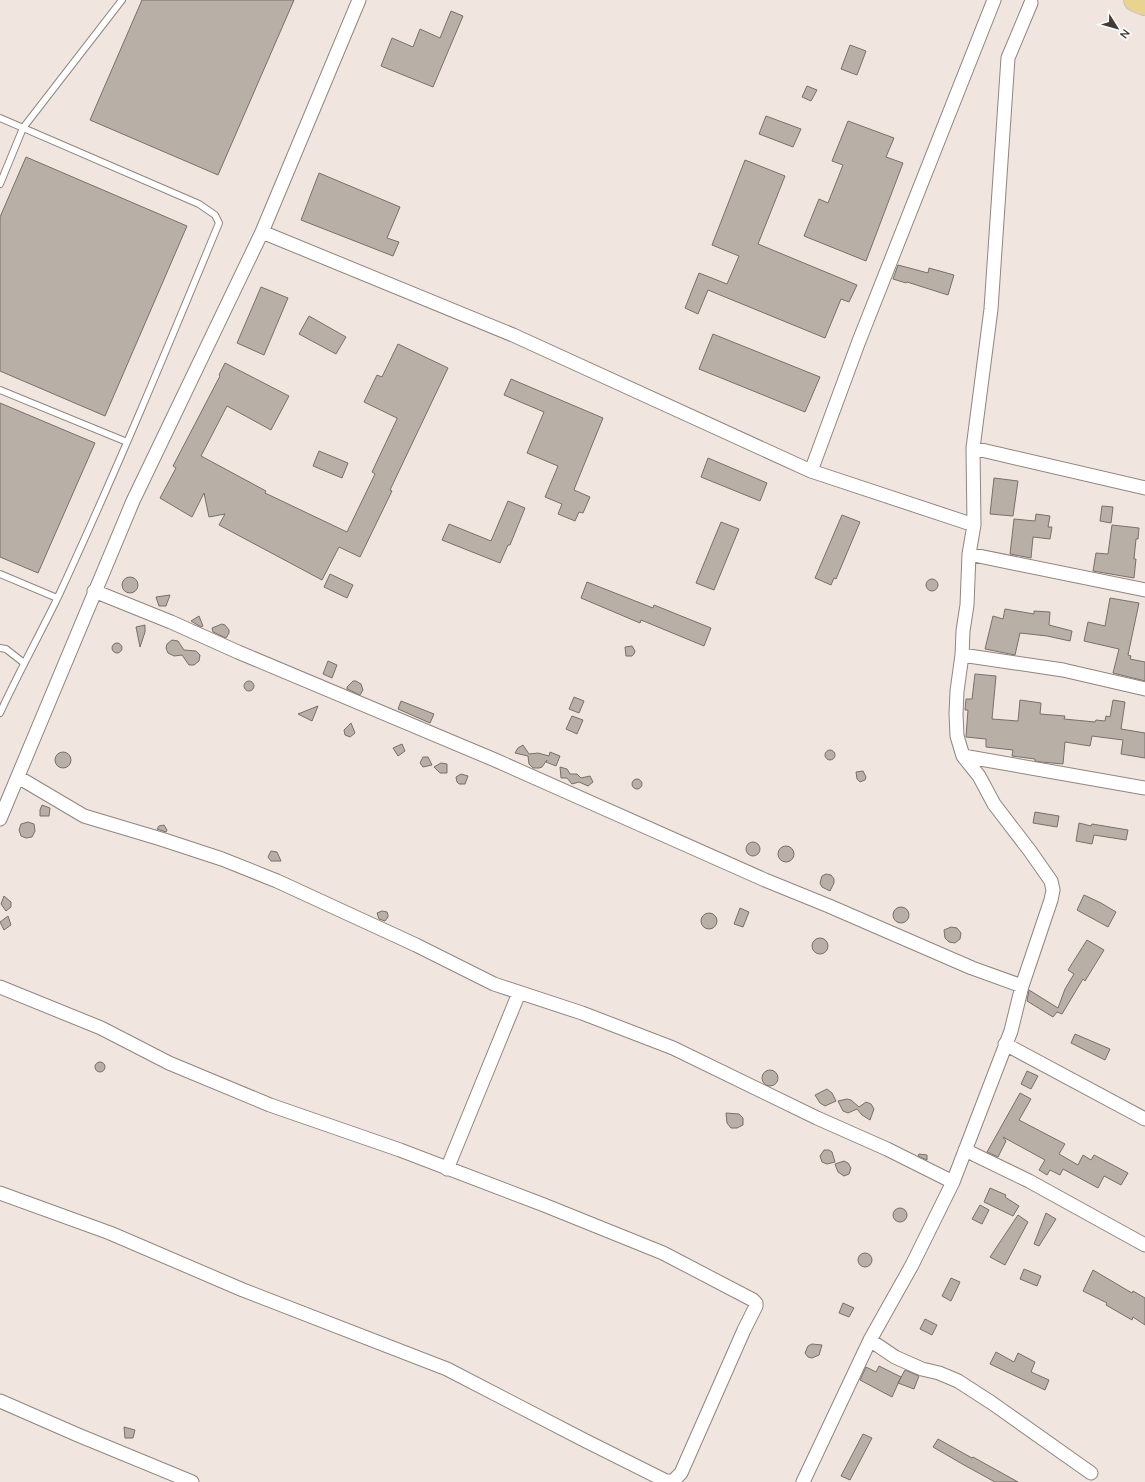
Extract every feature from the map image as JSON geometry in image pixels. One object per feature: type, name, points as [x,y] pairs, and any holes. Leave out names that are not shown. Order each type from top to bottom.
[{"type":"highway","points":[[1135,0],[1145,4]]},
{"type":"street","points":[[0,819],[94,591],[133,501],[262,232],[359,0]]},
{"type":"street","points":[[812,471],[859,341],[994,0]]},
{"type":"street","points":[[807,1480],[870,1340],[912,1265],[953,1182],[1005,1044],[1011,1032],[1022,986],[1053,890],[1051,881],[1030,850],[994,804],[979,776],[963,756],[957,736],[956,714],[957,691],[962,655],[969,554],[974,525],[973,448],[991,309],[1008,58],[1031,3]]},
{"type":"street","points":[[262,232],[513,335],[812,471],[974,525]]},
{"type":"street","points":[[973,448],[1145,488]]},
{"type":"street","points":[[969,554],[1145,590]]},
{"type":"street","points":[[94,591],[171,622],[260,662],[495,760],[765,880],[972,968],[1022,986]]},
{"type":"street","points":[[962,655],[1063,670],[1145,689]]},
{"type":"street","points":[[963,756],[1145,788]]},
{"type":"street","points":[[18,777],[84,816],[222,859],[416,945],[494,984],[582,1013],[673,1048],[817,1118],[887,1149],[953,1182]]},
{"type":"street","points":[[0,987],[102,1028],[169,1063],[270,1105],[400,1150],[663,1252],[756,1303],[755,1312],[744,1330],[681,1473],[673,1481],[666,1481],[447,1369],[243,1290],[110,1233],[0,1193]]},
{"type":"street","points":[[447,1169],[519,992]]},
{"type":"street","points":[[1005,1044],[1145,1119]]},
{"type":"street","points":[[965,1150],[1029,1181],[1145,1245]]},
{"type":"street","points":[[870,1340],[895,1357],[922,1369],[940,1373],[958,1381],[992,1402],[1091,1473]]},
{"type":"street","points":[[0,1401],[192,1482]]},
{"type":"lane","points":[[0,184],[23,128],[122,0]]},
{"type":"lane","points":[[0,118],[199,204],[215,215],[219,223],[127,442],[57,598],[0,714]]},
{"type":"lane","points":[[0,390],[127,442]]},
{"type":"lane","points":[[0,574],[57,598]]},
{"type":"lane","points":[[0,648],[6,648],[24,663]]},
{"type":"building","points":[[142,0],[294,0],[218,175],[90,120]]},
{"type":"building","points":[[451,11],[463,16],[433,87],[381,66],[392,38],[413,47],[420,29],[440,38]]},
{"type":"building","points":[[850,45],[866,51],[857,75],[841,69]]},
{"type":"building","points":[[807,86],[817,90],[811,101],[802,97]]},
{"type":"building","points":[[766,116],[801,129],[793,147],[759,134]]},
{"type":"building","points":[[848,121],[894,138],[886,157],[903,163],[866,261],[804,236],[819,199],[828,203],[843,165],[832,161]]},
{"type":"building","points":[[26,157],[187,226],[105,416],[0,371],[0,217]]},
{"type":"building","points":[[745,160],[785,176],[758,244],[857,285],[849,302],[841,299],[825,338],[708,290],[698,314],[685,308],[699,273],[727,284],[739,256],[712,245]]},
{"type":"building","points":[[319,173],[400,207],[387,238],[399,242],[393,256],[301,220]]},
{"type":"building","points":[[898,265],[928,273],[929,268],[954,275],[948,295],[893,279]]},
{"type":"building","points":[[261,287],[288,298],[264,355],[237,343]]},
{"type":"building","points":[[309,316],[346,337],[336,354],[299,334]]},
{"type":"building","points":[[713,334],[820,377],[805,412],[699,369]]},
{"type":"building","points":[[398,344],[448,368],[360,557],[339,547],[322,580],[219,525],[225,514],[209,517],[204,493],[192,517],[160,498],[176,468],[173,466],[220,376],[219,375],[225,363],[289,396],[271,430],[227,406],[201,456],[266,491],[265,493],[347,532],[375,474],[372,472],[397,419],[364,402],[377,375],[382,377]]},
{"type":"building","points":[[511,379],[603,418],[574,490],[590,497],[583,513],[579,512],[575,521],[558,514],[562,504],[545,497],[558,466],[527,453],[544,412],[504,395]]},
{"type":"building","points":[[0,403],[95,443],[38,573],[0,557]]},
{"type":"building","points":[[319,451],[348,463],[342,478],[313,466]]},
{"type":"building","points":[[708,458],[767,483],[760,501],[701,477]]},
{"type":"building","points":[[994,478],[1018,481],[1013,516],[990,514]]},
{"type":"building","points":[[508,501],[525,508],[510,545],[508,545],[500,563],[442,540],[449,524],[491,541]]},
{"type":"building","points":[[1102,506],[1113,507],[1111,523],[1100,521]]},
{"type":"building","points":[[1036,514],[1050,516],[1048,527],[1052,527],[1050,539],[1033,537],[1031,558],[1010,554],[1014,519],[1035,521]]},
{"type":"building","points":[[842,515],[860,522],[836,579],[834,578],[831,585],[815,578]]},
{"type":"building","points":[[721,522],[739,529],[714,590],[696,583]]},
{"type":"building","points":[[1112,525],[1139,528],[1138,539],[1136,539],[1134,559],[1136,559],[1134,578],[1093,571],[1096,553],[1108,554]]},
{"type":"building","points":[[330,574],[353,585],[347,598],[324,587]]},
{"type":"building","points":[[130,577],[136,579],[138,585],[136,591],[130,593],[124,591],[122,585],[124,579]]},
{"type":"building","points":[[932,579],[936,581],[938,585],[936,589],[932,591],[928,589],[926,585],[928,581]]},
{"type":"building","points":[[587,582],[653,608],[654,605],[711,628],[704,646],[641,620],[640,623],[581,598]]},
{"type":"building","points":[[170,595],[166,606],[159,606],[156,597]]},
{"type":"building","points":[[1110,598],[1139,603],[1128,655],[1131,656],[1130,659],[1145,662],[1145,681],[1113,673],[1119,649],[1084,641],[1088,622],[1105,626]]},
{"type":"building","points":[[1005,609],[1034,614],[1034,611],[1050,612],[1049,625],[1072,631],[1070,641],[1047,636],[1020,633],[1015,655],[985,649],[993,616],[1003,619]]},
{"type":"building","points":[[199,616],[203,626],[201,627],[191,621]]},
{"type":"building","points":[[222,624],[229,630],[226,638],[213,632],[212,628]]},
{"type":"building","points":[[145,625],[145,632],[140,647],[136,627]]},
{"type":"building","points":[[172,640],[178,641],[184,650],[196,651],[200,655],[199,661],[194,665],[189,665],[182,655],[174,656],[168,653],[166,648],[167,644]]},
{"type":"building","points":[[115,643],[119,643],[121,644],[121,652],[115,653],[112,650],[112,646]]},
{"type":"building","points":[[632,646],[635,651],[634,654],[632,656],[626,656],[625,647]]},
{"type":"building","points":[[328,661],[337,665],[332,678],[323,674]]},
{"type":"building","points":[[975,674],[996,676],[992,719],[1018,721],[1020,700],[1041,703],[1040,714],[1065,716],[1064,719],[1095,722],[1096,720],[1105,721],[1106,716],[1110,717],[1113,700],[1125,702],[1121,729],[1145,733],[1145,758],[1121,754],[1123,740],[1092,736],[1090,746],[1065,742],[1063,764],[1041,762],[1035,761],[1035,759],[1012,756],[1013,750],[986,747],[986,739],[966,737],[968,710],[965,710],[966,699],[972,699]]},
{"type":"building","points":[[247,681],[251,681],[253,682],[253,690],[247,691],[244,688],[244,684]]},
{"type":"building","points":[[353,681],[361,684],[363,690],[360,695],[347,689]]},
{"type":"building","points":[[574,697],[584,701],[579,713],[569,709]]},
{"type":"building","points":[[401,701],[434,714],[430,723],[398,709]]},
{"type":"building","points":[[318,706],[312,721],[298,714]]},
{"type":"building","points":[[572,716],[583,720],[577,734],[566,729]]},
{"type":"building","points":[[351,723],[355,733],[350,737],[345,735],[344,730]]},
{"type":"building","points":[[402,744],[405,751],[398,756],[393,748]]},
{"type":"building","points":[[523,745],[529,754],[538,753],[549,756],[550,752],[560,756],[556,766],[546,762],[547,760],[542,767],[533,768],[529,764],[528,756],[515,753],[518,748]]},
{"type":"building","points":[[828,750],[832,750],[834,751],[834,759],[828,760],[825,757],[825,753]]},
{"type":"building","points":[[63,752],[69,754],[71,760],[69,766],[63,768],[57,766],[55,760],[57,754]]},
{"type":"building","points":[[423,757],[428,757],[432,765],[423,767],[420,763]]},
{"type":"building","points":[[441,763],[447,764],[447,773],[440,773],[434,767]]},
{"type":"building","points":[[560,767],[567,769],[570,774],[577,774],[581,778],[590,776],[593,782],[588,786],[579,782],[572,784],[567,778],[561,778]]},
{"type":"building","points":[[863,771],[866,777],[865,780],[860,782],[857,779],[856,772]]},
{"type":"building","points":[[461,774],[468,776],[465,784],[459,784],[457,782],[456,777]]},
{"type":"building","points":[[635,779],[639,779],[641,780],[641,788],[635,789],[632,786],[632,782]]},
{"type":"building","points":[[42,805],[50,808],[49,816],[40,816]]},
{"type":"building","points":[[1035,812],[1059,816],[1057,827],[1033,823]]},
{"type":"building","points":[[28,822],[34,824],[35,831],[32,837],[26,838],[21,836],[19,830],[21,824]]},
{"type":"building","points":[[1079,823],[1091,826],[1092,824],[1128,830],[1126,840],[1094,835],[1092,844],[1076,841]]},
{"type":"building","points":[[164,825],[167,830],[166,832],[157,829],[159,826]]},
{"type":"building","points":[[753,842],[758,844],[760,849],[758,854],[753,856],[748,854],[746,849],[748,844]]},
{"type":"building","points":[[786,846],[792,848],[794,854],[792,860],[786,862],[780,860],[778,854],[780,848]]},
{"type":"building","points":[[271,851],[277,852],[281,861],[271,861],[268,857]]},
{"type":"building","points":[[826,874],[831,875],[834,879],[834,883],[830,891],[822,887],[820,883],[822,876]]},
{"type":"building","points":[[1084,895],[1116,912],[1108,927],[1077,910]]},
{"type":"building","points":[[4,896],[11,902],[11,907],[6,911],[1,904]]},
{"type":"building","points":[[901,907],[907,909],[909,915],[907,921],[901,923],[895,921],[893,915],[895,909]]},
{"type":"building","points":[[740,908],[749,912],[743,927],[734,924]]},
{"type":"building","points":[[382,911],[387,912],[388,915],[385,921],[379,919],[377,913]]},
{"type":"building","points":[[709,913],[715,915],[717,921],[715,927],[709,929],[703,927],[701,921],[703,915]]},
{"type":"building","points":[[8,916],[11,925],[4,930],[0,922]]},
{"type":"building","points":[[951,927],[957,928],[961,933],[960,939],[955,943],[949,942],[945,938],[944,930]]},
{"type":"building","points":[[820,938],[826,940],[828,946],[826,952],[820,954],[814,952],[812,946],[814,940]]},
{"type":"building","points":[[1087,940],[1104,950],[1085,981],[1083,979],[1062,1014],[1057,1012],[1053,1017],[1027,1001],[1029,990],[1058,1008],[1065,989],[1074,974],[1068,970]]},
{"type":"building","points":[[1075,1034],[1110,1049],[1105,1060],[1071,1043]]},
{"type":"building","points":[[98,1062],[102,1062],[104,1063],[104,1071],[98,1072],[95,1069],[95,1065]]},
{"type":"building","points":[[770,1070],[776,1072],[778,1078],[776,1084],[770,1086],[764,1084],[762,1078],[764,1072]]},
{"type":"building","points":[[1027,1071],[1038,1076],[1031,1089],[1021,1084]]},
{"type":"building","points":[[827,1089],[832,1093],[836,1101],[825,1106],[820,1103],[815,1095]]},
{"type":"building","points":[[1020,1093],[1031,1099],[1019,1120],[1065,1144],[1059,1154],[1078,1165],[1083,1155],[1091,1160],[1094,1155],[1128,1173],[1121,1185],[1104,1176],[1098,1188],[1063,1169],[1060,1175],[1050,1170],[1047,1175],[1039,1170],[1045,1160],[1003,1137],[1006,1141],[998,1157],[987,1152]]},
{"type":"building","points":[[847,1099],[851,1100],[859,1107],[866,1102],[871,1104],[874,1109],[870,1120],[862,1115],[857,1109],[848,1113],[843,1111],[838,1101]]},
{"type":"building","points":[[726,1113],[739,1114],[743,1118],[743,1125],[737,1128],[731,1128],[727,1123]]},
{"type":"building","points":[[824,1150],[829,1150],[832,1152],[835,1162],[827,1164],[822,1162],[820,1156]]},
{"type":"building","points":[[919,1154],[927,1155],[927,1160],[918,1156]]},
{"type":"building","points":[[844,1161],[848,1163],[851,1168],[849,1174],[844,1176],[838,1172],[835,1164]]},
{"type":"building","points":[[990,1188],[1006,1195],[1005,1197],[1019,1206],[1013,1216],[984,1202]]},
{"type":"building","points":[[980,1205],[989,1210],[982,1224],[972,1219]]},
{"type":"building","points":[[900,1208],[905,1210],[907,1215],[905,1220],[900,1222],[895,1220],[893,1215],[895,1210]]},
{"type":"building","points":[[1046,1213],[1056,1219],[1039,1246],[1034,1244]]},
{"type":"building","points":[[1018,1215],[1028,1222],[1005,1265],[990,1257]]},
{"type":"building","points":[[865,1253],[870,1255],[872,1260],[870,1265],[865,1267],[860,1265],[858,1260],[860,1255]]},
{"type":"building","points":[[1024,1269],[1041,1276],[1037,1286],[1020,1279]]},
{"type":"building","points":[[1093,1270],[1132,1293],[1133,1291],[1145,1298],[1145,1325],[1133,1317],[1132,1320],[1106,1305],[1107,1303],[1083,1291]]},
{"type":"building","points":[[951,1278],[960,1282],[951,1301],[942,1296]]},
{"type":"building","points":[[843,1303],[854,1308],[849,1317],[839,1313]]},
{"type":"building","points":[[925,1319],[937,1325],[932,1335],[920,1329]]},
{"type":"building","points":[[812,1344],[822,1345],[819,1355],[812,1358],[808,1357],[805,1353],[808,1346]]},
{"type":"building","points":[[996,1352],[1014,1362],[1018,1353],[1035,1362],[1031,1372],[1049,1380],[1045,1390],[990,1364]]},
{"type":"building","points":[[879,1366],[901,1377],[892,1397],[860,1380],[866,1367],[876,1372]]},
{"type":"building","points":[[905,1370],[919,1376],[914,1389],[898,1383]]},
{"type":"building","points":[[124,1427],[135,1430],[133,1438],[125,1438]]},
{"type":"building","points":[[863,1434],[872,1438],[850,1480],[841,1476]]},
{"type":"building","points":[[938,1439],[1018,1482],[995,1482],[933,1447]]}]
